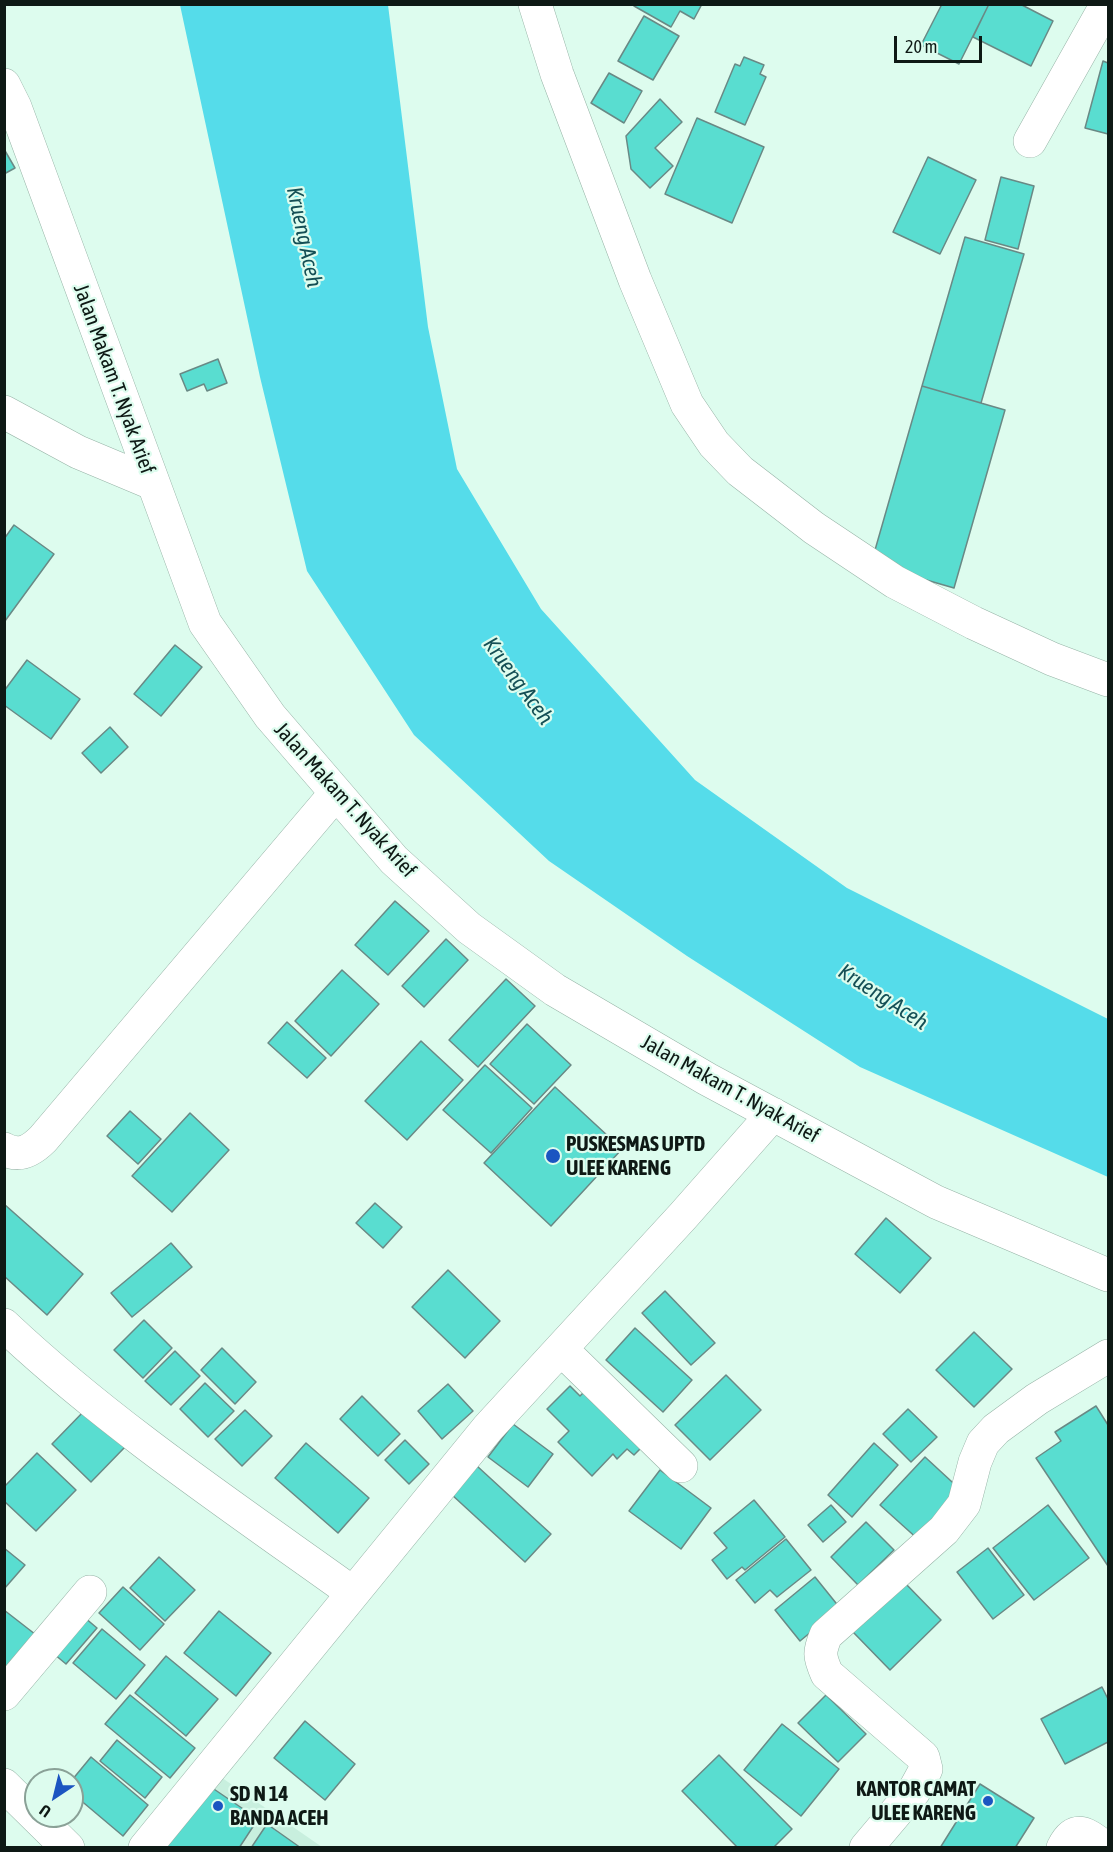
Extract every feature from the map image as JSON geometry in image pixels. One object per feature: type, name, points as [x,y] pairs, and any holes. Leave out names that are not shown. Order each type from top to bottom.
[{"type":"street","points":[[535,4],[557,74],[636,280],[687,404],[714,444],[740,471],[805,520],[895,582],[974,623],[1052,659],[1108,680]]},
{"type":"street","points":[[1030,141],[1107,4]]},
{"type":"street","name":"Jalan Makam T. Nyak Arief","points":[[8,102],[205,623],[270,716],[394,860],[479,935],[555,990],[707,1079],[936,1202],[1108,1275]]},
{"type":"street","points":[[4,412],[78,452],[152,483]]},
{"type":"street","points":[[4,1149],[16,1154],[25,1152],[35,1147],[43,1139],[336,793]]},
{"type":"street","points":[[145,1848],[488,1428],[683,1216],[773,1114]]},
{"type":"street","points":[[4,1325],[86,1395],[169,1460],[353,1593]]},
{"type":"street","points":[[561,1349],[681,1466]]},
{"type":"street","points":[[866,1848],[914,1791],[926,1769],[923,1757],[827,1674],[821,1660],[820,1650],[826,1635],[944,1530],[964,1503],[975,1462],[983,1443],[996,1429],[1037,1399],[1108,1356]]},
{"type":"street","points":[[4,1694],[90,1592]]},
{"type":"street","points":[[4,1785],[62,1845]]},
{"type":"street","points":[[1063,1848],[1071,1834],[1077,1832],[1106,1848]]},
{"type":"shaded area","name":"SD N 14 BANDA ACEH","points":[[202,1764],[322,1847],[143,1848]]},
{"type":"water","name":"Krueng Aceh","points":[[180,5],[388,5],[428,327],[457,469],[541,609],[695,780],[847,888],[1108,1019],[1108,1177],[860,1067],[687,956],[549,861],[414,735],[307,571],[260,377]]},
{"type":"building","points":[[635,4],[702,4],[694,19],[680,11],[671,27],[634,6]]},
{"type":"building","points":[[942,4],[989,4],[959,64],[921,45]]},
{"type":"building","points":[[989,4],[1020,4],[1053,21],[1031,66],[973,37]]},
{"type":"building","points":[[644,16],[679,36],[653,80],[618,61]]},
{"type":"building","points":[[744,57],[764,65],[760,74],[766,77],[745,125],[715,112],[735,64],[740,66]]},
{"type":"building","points":[[1103,61],[1108,63],[1108,134],[1085,128]]},
{"type":"building","points":[[609,73],[642,91],[624,123],[591,103]]},
{"type":"building","points":[[660,99],[682,122],[655,148],[673,166],[650,188],[631,169],[626,136]]},
{"type":"building","points":[[697,118],[764,147],[732,223],[665,194]]},
{"type":"building","points":[[4,149],[15,168],[4,174]]},
{"type":"building","points":[[928,157],[976,180],[940,254],[893,232]]},
{"type":"building","points":[[1001,177],[1034,186],[1018,249],[985,240]]},
{"type":"building","points":[[965,237],[1024,254],[981,403],[922,386]]},
{"type":"building","points":[[218,359],[227,383],[207,391],[204,384],[187,391],[180,374]]},
{"type":"building","points":[[922,386],[1005,410],[954,588],[871,564]]},
{"type":"building","points":[[14,525],[54,554],[5,621],[4,539]]},
{"type":"building","points":[[175,645],[202,667],[161,716],[134,694]]},
{"type":"building","points":[[27,660],[80,699],[51,739],[4,705],[4,691]]},
{"type":"building","points":[[110,727],[128,747],[101,773],[82,753]]},
{"type":"building","points":[[395,901],[429,931],[388,975],[355,945]]},
{"type":"building","points":[[446,939],[468,960],[424,1007],[402,986]]},
{"type":"building","points":[[342,970],[379,1004],[331,1056],[295,1021]]},
{"type":"building","points":[[506,979],[535,1006],[478,1067],[449,1040]]},
{"type":"building","points":[[287,1022],[326,1058],[307,1078],[268,1043]]},
{"type":"building","points":[[527,1024],[571,1065],[534,1104],[490,1064]]},
{"type":"building","points":[[421,1041],[463,1080],[407,1140],[365,1101]]},
{"type":"building","points":[[485,1065],[532,1108],[491,1153],[443,1110]]},
{"type":"building","name":"PUSKESMAS UPTD ULEE KARENG","points":[[555,1087],[622,1149],[551,1226],[484,1163]]},
{"type":"building","points":[[130,1111],[161,1139],[138,1164],[107,1136]]},
{"type":"building","points":[[190,1113],[229,1150],[172,1212],[132,1176]]},
{"type":"building","points":[[375,1203],[402,1227],[383,1248],[356,1223]]},
{"type":"building","points":[[4,1204],[83,1274],[47,1315],[4,1276]]},
{"type":"building","points":[[886,1218],[931,1258],[900,1293],[855,1254]]},
{"type":"building","points":[[171,1243],[192,1267],[132,1317],[111,1293]]},
{"type":"building","points":[[448,1270],[500,1321],[465,1358],[412,1307]]},
{"type":"building","points":[[665,1291],[715,1343],[691,1365],[642,1313]]},
{"type":"building","points":[[144,1320],[172,1348],[143,1378],[114,1350]]},
{"type":"building","points":[[635,1328],[692,1380],[663,1412],[606,1360]]},
{"type":"building","points":[[974,1332],[1012,1369],[974,1407],[936,1370]]},
{"type":"building","points":[[222,1348],[256,1382],[235,1404],[201,1370]]},
{"type":"building","points":[[175,1351],[200,1376],[171,1405],[145,1381]]},
{"type":"building","points":[[726,1375],[761,1410],[710,1460],[675,1425]]},
{"type":"building","points":[[205,1383],[234,1411],[208,1437],[180,1409]]},
{"type":"building","points":[[448,1384],[473,1411],[442,1439],[418,1411]]},
{"type":"building","points":[[592,1384],[649,1440],[634,1455],[627,1449],[617,1459],[613,1454],[592,1476],[558,1442],[569,1431],[547,1409],[570,1386],[580,1396]]},
{"type":"building","points":[[362,1396],[400,1434],[378,1456],[340,1419]]},
{"type":"building","points":[[1096,1406],[1108,1425],[1108,1566],[1036,1458],[1061,1441],[1055,1432]]},
{"type":"building","points":[[86,1409],[125,1447],[91,1482],[52,1444]]},
{"type":"building","points":[[908,1409],[937,1437],[911,1462],[883,1434]]},
{"type":"building","points":[[245,1410],[272,1436],[242,1466],[215,1439]]},
{"type":"building","points":[[513,1424],[553,1454],[528,1487],[488,1457]]},
{"type":"building","points":[[405,1440],[429,1464],[409,1484],[385,1460]]},
{"type":"building","points":[[306,1443],[369,1498],[338,1533],[275,1478]]},
{"type":"building","points":[[874,1443],[898,1465],[852,1517],[828,1495]]},
{"type":"building","points":[[37,1453],[76,1490],[36,1531],[4,1501],[4,1487]]},
{"type":"building","points":[[925,1457],[964,1493],[920,1541],[880,1505]]},
{"type":"building","points":[[477,1466],[551,1534],[525,1562],[451,1494]]},
{"type":"building","points":[[660,1470],[711,1508],[681,1549],[629,1511]]},
{"type":"building","points":[[754,1500],[785,1537],[745,1570],[742,1567],[727,1579],[712,1560],[727,1548],[714,1533]]},
{"type":"building","points":[[831,1505],[846,1522],[823,1542],[808,1525]]},
{"type":"building","points":[[1048,1505],[1089,1558],[1034,1600],[993,1548]]},
{"type":"building","points":[[866,1522],[894,1550],[858,1585],[831,1557]]},
{"type":"building","points":[[786,1539],[811,1570],[777,1597],[770,1590],[755,1603],[736,1580]]},
{"type":"building","points":[[4,1548],[25,1565],[4,1589]]},
{"type":"building","points":[[988,1548],[1024,1595],[993,1619],[957,1572]]},
{"type":"building","points":[[159,1557],[195,1590],[165,1621],[130,1588]]},
{"type":"building","points":[[815,1577],[840,1608],[800,1641],[775,1610]]},
{"type":"building","points":[[904,1582],[941,1620],[890,1670],[853,1632]]},
{"type":"building","points":[[123,1587],[164,1624],[140,1650],[99,1613]]},
{"type":"building","points":[[4,1610],[40,1638],[4,1682]]},
{"type":"building","points":[[219,1611],[271,1653],[236,1696],[184,1653]]},
{"type":"building","points":[[78,1612],[97,1628],[66,1664],[48,1649]]},
{"type":"building","points":[[102,1629],[145,1665],[116,1699],[73,1663]]},
{"type":"building","points":[[166,1656],[218,1699],[186,1736],[135,1693]]},
{"type":"building","points":[[1102,1687],[1108,1699],[1108,1742],[1065,1764],[1041,1719]]},
{"type":"building","points":[[130,1695],[195,1748],[170,1778],[105,1724]]},
{"type":"building","points":[[826,1695],[866,1734],[838,1762],[798,1723]]},
{"type":"building","points":[[305,1721],[355,1764],[325,1800],[274,1758]]},
{"type":"building","points":[[782,1724],[839,1769],[801,1816],[744,1770]]},
{"type":"building","points":[[117,1740],[162,1777],[145,1798],[100,1761]]},
{"type":"building","points":[[719,1755],[792,1829],[773,1848],[738,1848],[682,1791]]},
{"type":"building","points":[[91,1757],[148,1805],[123,1836],[84,1803],[84,1768],[82,1768]]},
{"type":"building","points":[[202,1781],[258,1819],[239,1848],[156,1848]]},
{"type":"building","name":"KANTOR CAMAT ULEE KARENG","points":[[980,1784],[1034,1818],[1015,1848],[940,1848]]},
{"type":"building","points":[[267,1824],[301,1848],[251,1848]]},
{"type":"place","name":"PUSKESMAS UPTD ULEE KARENG","points":[[553,1156]]},
{"type":"place","name":"KANTOR CAMAT ULEE KARENG","points":[[988,1801]]},
{"type":"place","name":"SD N 14 BANDA ACEH","points":[[218,1806]]}]
